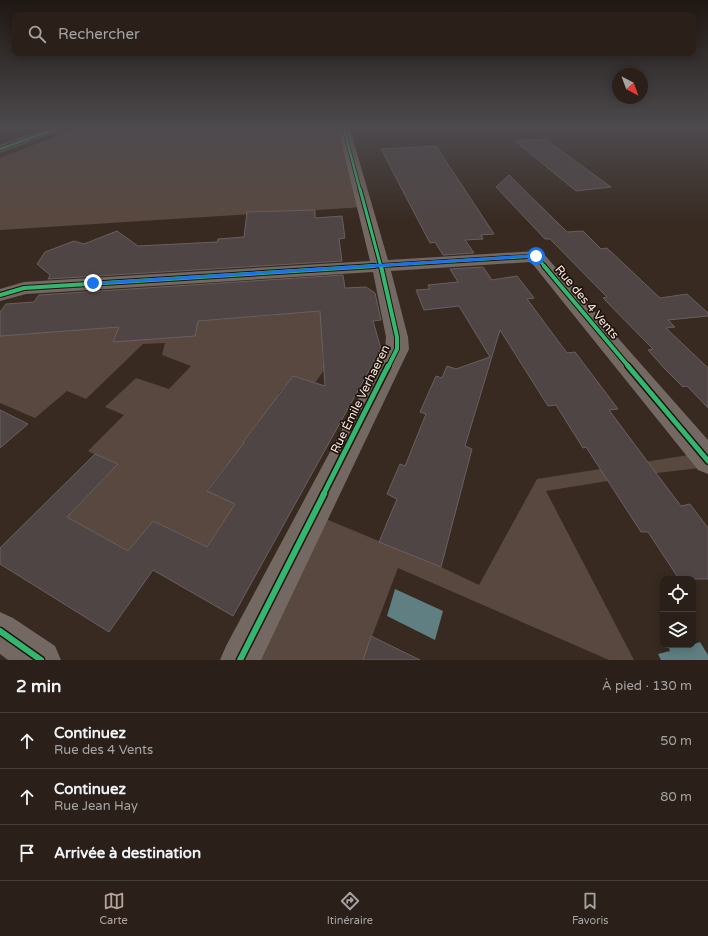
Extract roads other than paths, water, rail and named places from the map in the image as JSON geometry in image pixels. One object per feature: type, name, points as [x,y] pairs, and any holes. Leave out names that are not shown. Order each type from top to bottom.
[{"type":"street","name":"Rue Émile Verhaeren","points":[[240,660],[397,349],[397,337],[381,266],[352,160]]},
{"type":"street","name":"Rue des 4 Vents","points":[[381,266],[536,256],[708,461]]},
{"type":"street","points":[[0,295],[24,288],[381,266]]},
{"type":"street","points":[[0,631],[41,660]]},
{"type":"water","points":[[395,589],[443,611],[435,640],[387,616]]},
{"type":"water","points":[[700,642],[708,655],[708,660],[661,660],[658,654],[670,651],[669,648],[696,648],[696,643]]}]
